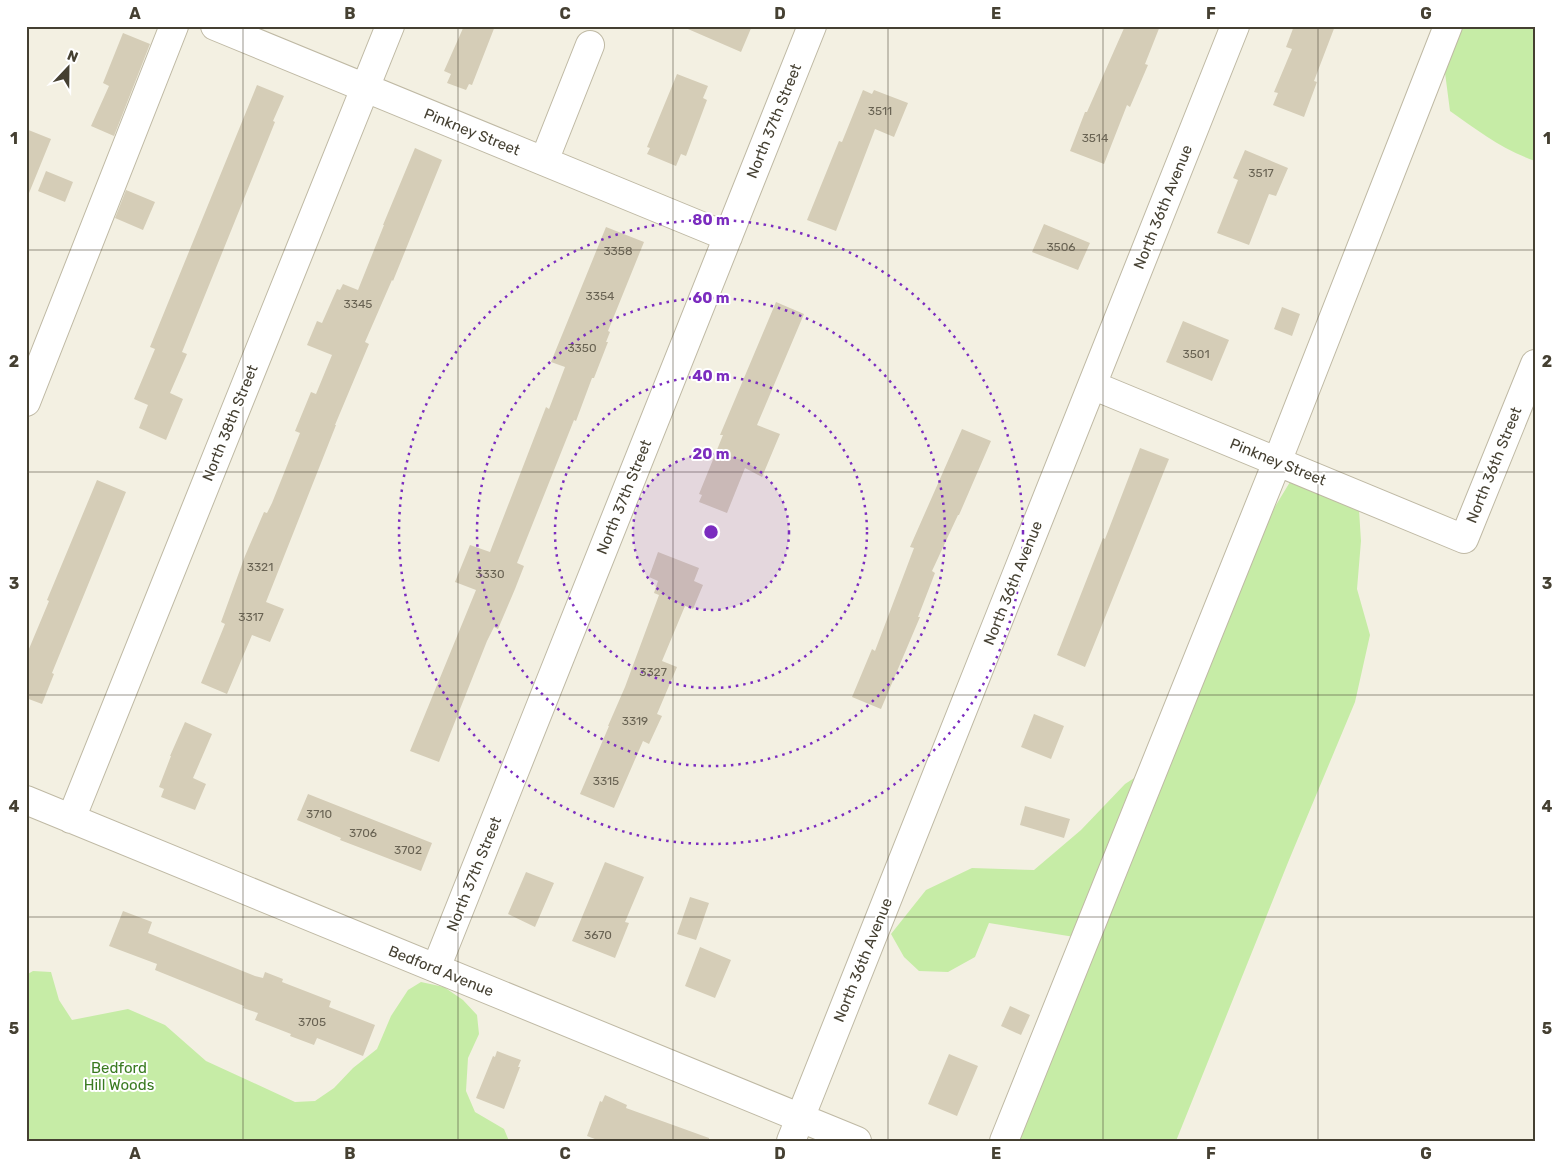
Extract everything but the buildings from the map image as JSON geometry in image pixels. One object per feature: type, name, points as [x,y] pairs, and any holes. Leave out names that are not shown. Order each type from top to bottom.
[{"type":"street","points":[[26,402],[174,26]]},
{"type":"street","name":"Pinkney Street","points":[[215,26],[728,237]]},
{"type":"street","name":"North 38th Street","points":[[71,819],[390,26]]},
{"type":"street","name":"North 37th Street","points":[[436,968],[812,26]]},
{"type":"street","name":"North 36th Avenue","points":[[796,1129],[1235,26]]},
{"type":"street","points":[[1004,1141],[1277,462],[1448,26]]},
{"type":"street","points":[[544,161],[590,46]]},
{"type":"street","name":"North 36th Street","points":[[1464,539],[1535,364]]},
{"type":"street","name":"Pinkney Street","points":[[1092,385],[1464,539]]},
{"type":"street","name":"Bedford Avenue","points":[[26,800],[436,968],[796,1129],[857,1141]]},
{"type":"green space","points":[[1458,26],[1535,26],[1535,161],[1501,145],[1450,111],[1444,65]]},
{"type":"green space","points":[[1290,482],[1336,493],[1359,510],[1361,541],[1357,589],[1370,635],[1355,702],[1176,1141],[1014,1141],[1018,1126],[1099,941],[989,923],[975,957],[948,972],[919,971],[904,957],[891,934],[926,890],[972,868],[1034,870],[1081,830],[1125,784],[1171,754],[1250,555]]},
{"type":"green space","name":"Bedford Hill Woods","points":[[33,971],[51,972],[59,1000],[72,1020],[128,1009],[165,1025],[206,1061],[295,1102],[315,1101],[334,1088],[353,1068],[377,1049],[391,1016],[408,990],[421,982],[444,987],[463,1000],[477,1015],[479,1034],[468,1058],[466,1091],[475,1112],[504,1129],[509,1141],[26,1141],[26,975]]}]
